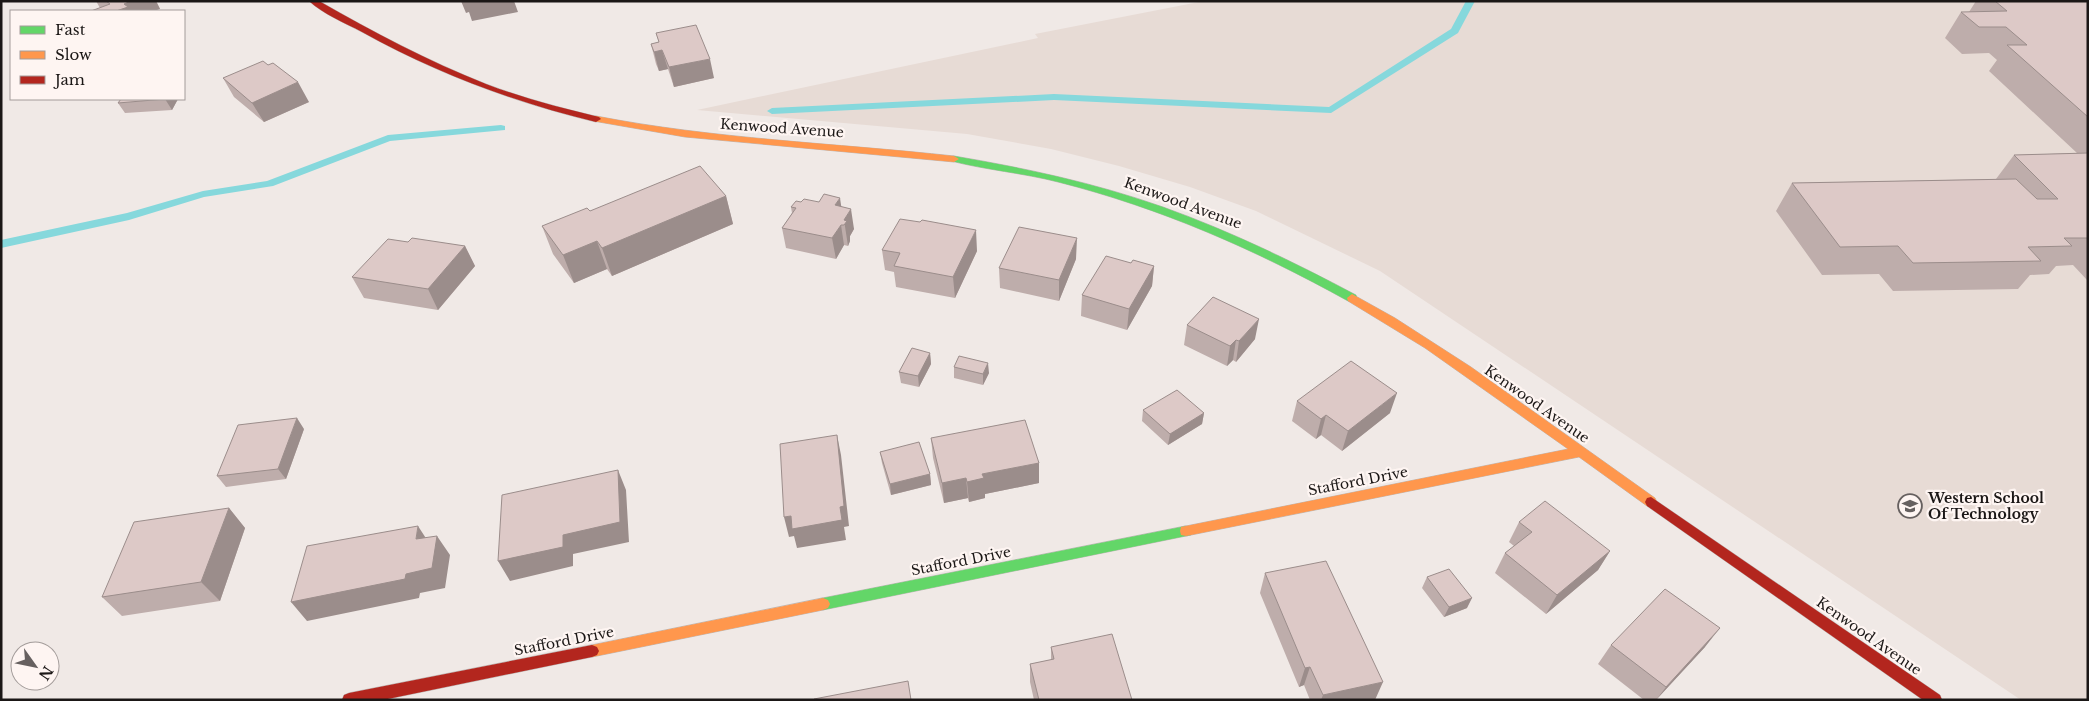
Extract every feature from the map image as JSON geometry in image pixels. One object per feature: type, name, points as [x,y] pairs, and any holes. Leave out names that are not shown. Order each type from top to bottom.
[{"type":"street","name":"Kenwood Avenue","points":[[313,1],[379,40],[435,67],[487,88],[618,124],[689,136],[869,150],[952,159],[1099,189],[1166,210],[1221,232],[1287,262],[1343,292],[1410,332],[1935,700]]},
{"type":"street","name":"Stafford Drive","points":[[349,700],[1579,452]]},
{"type":"shaded area","name":"Western School Of Technology","points":[[1204,1],[2088,1],[2088,700],[2021,700],[1380,271],[1256,211],[1190,187],[1119,166],[1051,149],[967,134],[697,110],[1038,38],[1035,34]]},
{"type":"building","points":[[106,1],[131,1],[124,4],[128,7],[119,10],[94,10],[110,4]]},
{"type":"building","points":[[1995,1],[2088,1],[2088,117],[2007,45],[2027,45],[2006,27],[1979,27],[1961,12],[2007,11]]},
{"type":"building","points":[[696,25],[710,59],[669,67],[662,50],[654,52],[651,44],[659,42],[656,33]]},
{"type":"building","points":[[263,61],[268,65],[273,63],[298,82],[252,103],[223,78]]},
{"type":"building","points":[[120,100],[153,100],[118,103]]},
{"type":"building","points":[[2088,153],[2088,238],[2064,238],[2072,246],[2028,247],[2041,261],[1913,263],[1898,246],[1840,247],[1792,183],[2016,179],[2037,199],[2058,199],[2014,155]]},
{"type":"building","points":[[700,166],[726,196],[602,248],[597,241],[563,255],[542,226],[587,208],[590,211]]},
{"type":"building","points":[[824,194],[840,198],[835,205],[851,209],[844,220],[847,221],[844,225],[841,225],[832,238],[782,228],[796,208],[791,207],[796,201],[801,202],[804,199],[819,202]]},
{"type":"building","points":[[900,219],[920,222],[922,220],[976,230],[953,277],[894,266],[900,253],[882,250]]},
{"type":"building","points":[[1019,227],[1077,238],[1059,280],[999,268]]},
{"type":"building","points":[[412,238],[465,246],[428,289],[352,277],[388,239],[408,242]]},
{"type":"building","points":[[1106,256],[1131,263],[1133,260],[1154,266],[1129,309],[1082,295]]},
{"type":"building","points":[[1213,297],[1259,319],[1239,341],[1236,340],[1230,346],[1187,325]]},
{"type":"building","points":[[912,348],[930,353],[918,376],[899,372]]},
{"type":"building","points":[[959,356],[988,363],[983,374],[954,367]]},
{"type":"building","points":[[1351,361],[1397,393],[1348,431],[1326,415],[1321,419],[1297,401]]},
{"type":"building","points":[[1177,390],[1204,413],[1170,434],[1143,410]]},
{"type":"building","points":[[297,418],[278,469],[217,476],[238,425]]},
{"type":"building","points":[[1025,420],[1039,463],[982,474],[984,478],[967,482],[966,478],[942,483],[931,438]]},
{"type":"building","points":[[837,435],[844,506],[840,507],[842,520],[792,529],[791,516],[784,517],[780,444]]},
{"type":"building","points":[[919,442],[930,474],[890,484],[880,452]]},
{"type":"building","points":[[618,470],[620,522],[563,535],[563,547],[498,561],[502,495]]},
{"type":"building","points":[[1545,501],[1610,551],[1557,595],[1505,553],[1532,532],[1519,522]]},
{"type":"building","points":[[229,508],[201,582],[102,597],[134,522]]},
{"type":"building","points":[[418,526],[416,539],[437,536],[432,568],[406,574],[405,579],[291,602],[307,546]]},
{"type":"building","points":[[1326,561],[1383,682],[1323,695],[1310,667],[1305,668],[1265,573]]},
{"type":"building","points":[[1449,569],[1472,598],[1449,607],[1427,577]]},
{"type":"building","points":[[1665,589],[1720,628],[1666,687],[1611,645]]},
{"type":"building","points":[[1112,634],[1132,700],[1039,700],[1030,664],[1054,659],[1051,647]]},
{"type":"building","points":[[908,681],[911,700],[814,700],[814,699]]},
{"type":"waterway","points":[[772,111],[1054,97],[1331,110],[1455,31],[1471,1]]},
{"type":"waterway","points":[[1,244],[129,216],[203,194],[269,184],[388,138],[501,128]]},
{"type":"traffic: fast","points":[[954,159],[1058,179],[1160,209],[1258,249],[1352,298]]},
{"type":"traffic: fast","points":[[823,604],[1186,531]]},
{"type":"traffic: slow","points":[[596,119],[685,134],[954,159]]},
{"type":"traffic: slow","points":[[1352,298],[1467,370],[1651,502]]},
{"type":"traffic: slow","points":[[1186,531],[1579,452]]},
{"type":"traffic: slow","points":[[592,651],[823,604]]},
{"type":"traffic: jam","points":[[313,1],[381,39],[449,72],[520,99],[596,119]]},
{"type":"traffic: jam","points":[[1651,502],[1935,700]]},
{"type":"traffic: jam","points":[[349,700],[592,651]]},
{"type":"place","name":"Western School Of Technology","points":[[1910,506]]}]
